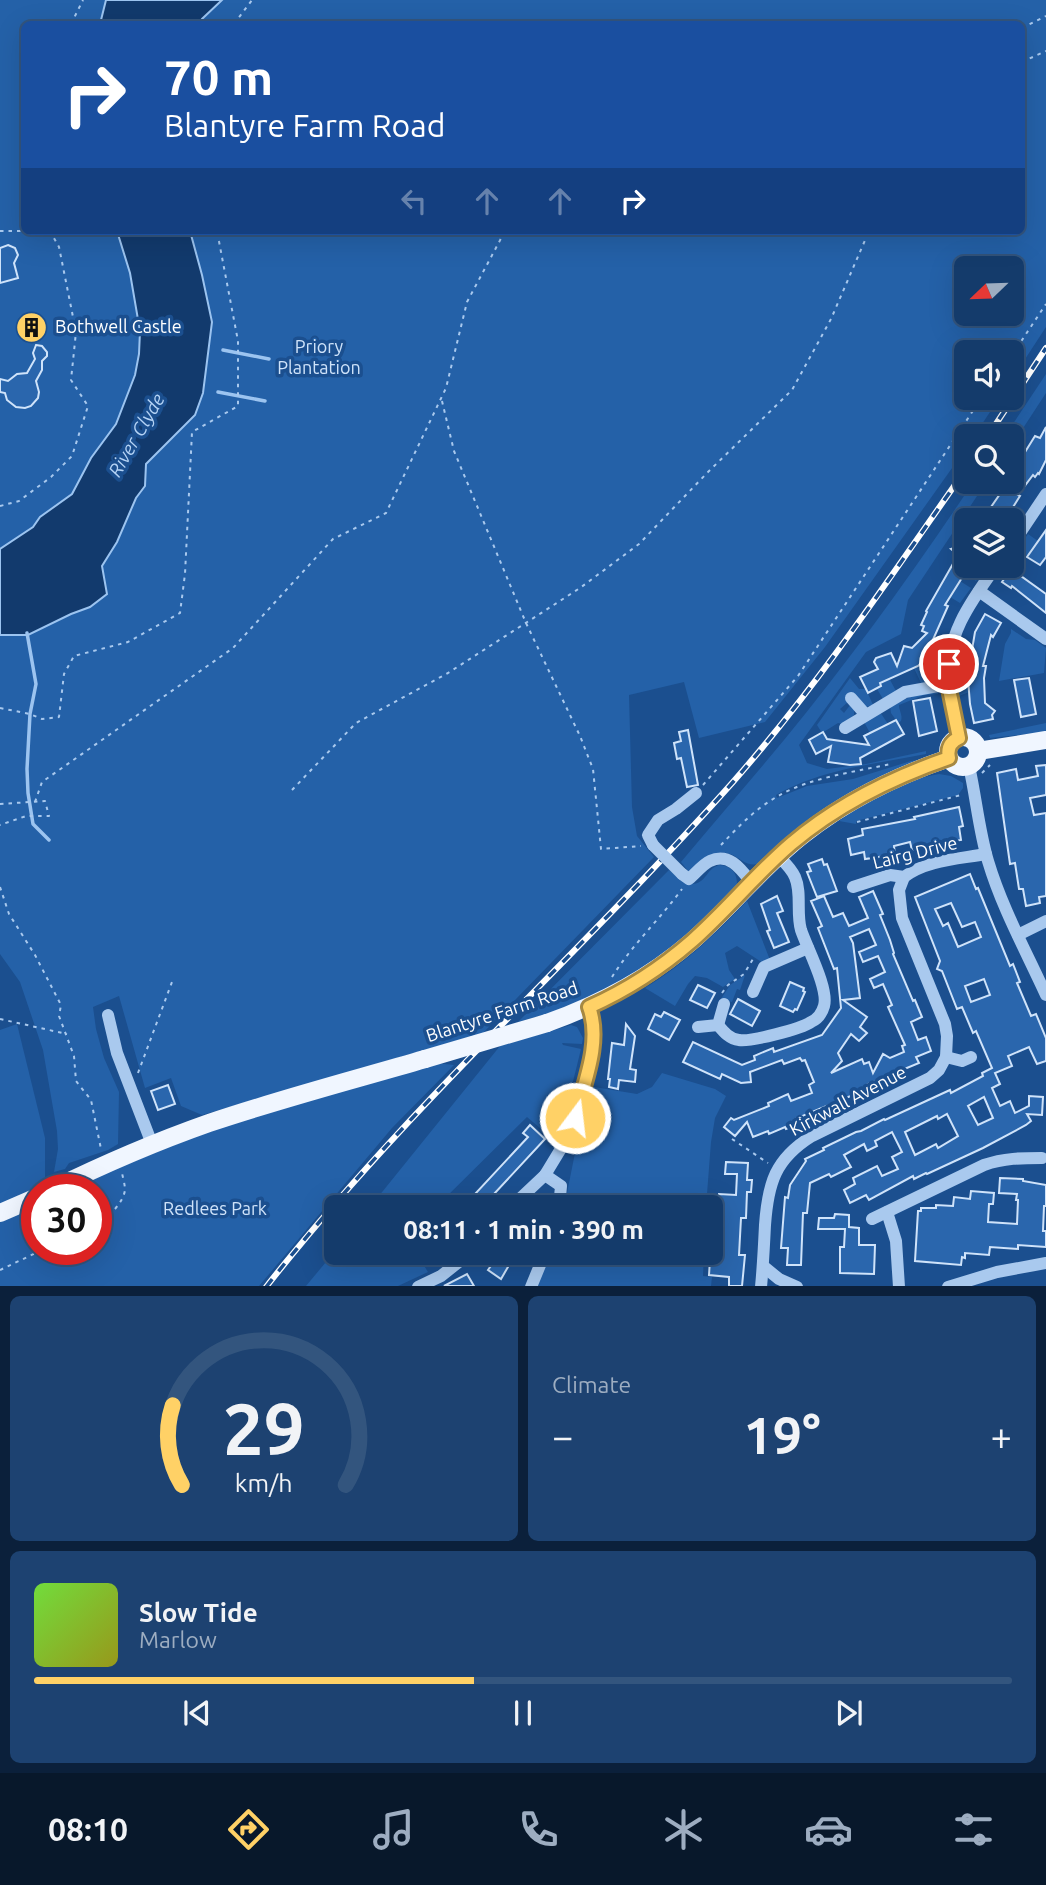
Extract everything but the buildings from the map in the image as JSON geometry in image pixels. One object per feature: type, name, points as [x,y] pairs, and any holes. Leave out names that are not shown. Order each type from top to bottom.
[{"type":"main road","points":[[973,767],[974,742],[969,739],[954,740],[949,748],[949,758],[956,765],[965,767],[973,767],[1046,740]]},
{"type":"main road","name":"Blantyre Farm Road","points":[[85,1174],[152,1144],[262,1106],[547,1023],[596,1004],[640,980],[676,955],[778,856],[816,825],[858,797],[896,778],[949,758]]},
{"type":"main road","points":[[0,1213],[21,1204]]},
{"type":"street","points":[[1024,528],[1044,499]]},
{"type":"street","points":[[959,738],[948,684],[950,657],[957,628],[988,578]]},
{"type":"street","points":[[979,591],[1046,639]]},
{"type":"street","points":[[845,728],[905,692],[948,684]]},
{"type":"street","points":[[851,698],[866,715]]},
{"type":"street","points":[[973,767],[986,854],[1000,894],[1046,995]]},
{"type":"street","points":[[695,793],[659,820],[648,835],[653,845],[685,877],[711,860],[727,860],[738,866],[751,882]]},
{"type":"street","name":"Lairg Drive","points":[[853,887],[890,875],[904,877],[934,864],[986,854]]},
{"type":"street","points":[[718,1025],[730,1037],[749,1041],[803,1026],[821,1014],[825,996],[800,926],[797,883],[794,875],[778,856]]},
{"type":"street","points":[[904,877],[899,890],[902,918],[945,1024],[948,1045],[946,1056],[962,1061],[971,1057]]},
{"type":"street","points":[[1018,935],[1046,921]]},
{"type":"street","points":[[753,992],[764,967],[808,948]]},
{"type":"street","points":[[524,1195],[545,1175],[565,1142],[575,1118],[589,1067],[596,1004]]},
{"type":"street","points":[[718,1025],[724,1004]]},
{"type":"street","points":[[108,1015],[117,1053],[152,1144]]},
{"type":"street","points":[[698,1027],[718,1025]]},
{"type":"street","name":"Kirkwall Avenue","points":[[761,1286],[768,1191],[787,1155],[812,1136],[930,1078],[946,1056]]},
{"type":"street","points":[[872,1219],[984,1164],[1006,1159],[1042,1158]]},
{"type":"street","points":[[545,1175],[561,1186],[560,1195]]},
{"type":"street","points":[[887,1212],[896,1241],[899,1286]]},
{"type":"street","points":[[948,1286],[998,1272],[1046,1263]]},
{"type":"street","points":[[418,1286],[432,1284],[457,1265]]},
{"type":"street","points":[[531,1286],[540,1265]]},
{"type":"street","points":[[763,1266],[774,1276],[797,1286]]},
{"type":"path","points":[[72,21],[82,0]]},
{"type":"path","points":[[236,21],[252,0]]},
{"type":"path","points":[[1025,26],[1046,16]]},
{"type":"path","points":[[1025,61],[1046,51]]},
{"type":"path","points":[[0,232],[21,231]]},
{"type":"path","points":[[0,506],[19,501],[51,477],[72,456],[88,406],[71,380],[76,332],[59,247],[52,235]]},
{"type":"path","points":[[0,708],[41,719],[59,718],[64,674],[74,656],[128,642],[180,613],[185,573],[192,432],[238,406],[238,341],[218,235]]},
{"type":"path","points":[[35,802],[42,782],[233,648],[333,539],[386,513],[446,388],[467,302],[503,235]]},
{"type":"path","points":[[292,790],[356,723],[448,673],[580,588],[639,544],[792,390],[831,319],[867,235]]},
{"type":"path","points":[[1022,340],[1046,304]]},
{"type":"path","points":[[441,399],[454,451],[526,623],[593,769],[601,849],[653,845]]},
{"type":"path","points":[[695,793],[798,676],[973,410]]},
{"type":"path","points":[[711,860],[742,823],[779,795],[802,785],[896,763]]},
{"type":"path","points":[[857,822],[961,795],[973,767],[992,763]]},
{"type":"path","points":[[0,804],[45,801],[49,816],[26,816],[0,824]]},
{"type":"path","points":[[596,1004],[625,956],[653,925],[685,877]]},
{"type":"path","points":[[0,887],[9,914],[35,955],[61,1005],[59,1016],[74,1056],[76,1081],[91,1100],[101,1150],[112,1161],[125,1189],[112,1211]]},
{"type":"path","points":[[724,1004],[724,1001],[719,999],[721,994],[728,985],[744,974],[753,959],[764,967]]},
{"type":"path","points":[[131,1090],[172,982]]},
{"type":"path","points":[[0,1019],[67,1034]]},
{"type":"path","points":[[732,1139],[778,1169]]},
{"type":"path","points":[[0,1270],[21,1260]]},
{"type":"green space","points":[[0,0],[106,0],[101,21],[21,21],[21,235],[118,235],[130,273],[140,331],[135,375],[116,424],[91,458],[72,494],[40,517],[33,527],[0,549]]},
{"type":"green space","name":"Priory Plantation","points":[[222,0],[1046,0],[1046,327],[1024,361],[1024,340],[954,340],[954,410],[991,410],[982,424],[954,424],[954,465],[825,647],[765,722],[699,738],[684,682],[629,695],[632,807],[637,836],[654,857],[483,1033],[202,1115],[181,1106],[171,1078],[145,1088],[119,996],[93,1007],[104,1058],[119,1092],[118,1144],[69,1163],[65,1169],[54,1172],[58,1149],[57,1131],[43,1050],[20,982],[0,954],[0,635],[28,635],[90,607],[107,595],[102,566],[117,542],[136,497],[145,486],[146,464],[195,415],[203,393],[212,322],[191,235],[1025,235],[1025,21],[201,21],[202,19]]},
{"type":"green space","points":[[1046,374],[1046,393],[1024,427],[1024,424],[1013,424]]},
{"type":"green space","points":[[965,494],[978,494],[969,508],[955,508]]},
{"type":"green space","points":[[954,510],[954,531],[908,600],[901,634],[866,652],[799,745],[807,763],[827,769],[926,751],[926,754],[830,773],[776,795],[777,798],[807,786],[853,779],[911,761],[928,759],[758,864],[747,863],[733,855],[720,852],[703,859],[689,872],[681,862],[784,740],[906,580]]},
{"type":"green space","points":[[1028,534],[1038,541],[1028,556],[1024,553],[1024,539]]},
{"type":"green space","points":[[960,581],[971,588],[960,603],[950,597]]},
{"type":"green space","points":[[1011,629],[1046,648],[1044,673],[999,681],[1005,644]]},
{"type":"green space","points":[[920,658],[938,677],[934,682],[921,683],[914,668]]},
{"type":"green space","points":[[957,672],[967,673],[967,679],[977,680],[969,692],[959,696]]},
{"type":"green space","points":[[850,678],[859,689],[866,689],[873,705],[866,707],[848,702],[840,709],[844,713],[851,704],[854,715],[843,724],[838,723],[822,733],[817,725]]},
{"type":"green space","points":[[889,678],[896,691],[883,699],[877,689],[881,686],[880,683]]},
{"type":"green space","points":[[938,691],[938,694],[924,695],[899,705],[901,721],[898,723],[891,713],[890,706],[919,693]]},
{"type":"green space","points":[[880,712],[888,724],[870,733],[864,722]]},
{"type":"green space","points":[[1046,723],[1046,732],[990,738],[989,735]]},
{"type":"green space","points":[[939,774],[951,776],[963,783],[958,795],[856,821],[856,824],[839,821],[900,786]]},
{"type":"green space","points":[[719,865],[732,870],[737,884],[733,893],[690,934],[630,978],[564,1009],[518,1022],[669,870],[687,882],[696,884]]},
{"type":"green space","points":[[747,901],[770,960],[763,963],[737,946],[725,953],[729,970],[735,979],[723,987],[707,978],[695,976],[675,1006],[645,988],[699,948]]},
{"type":"green space","points":[[745,975],[732,1002],[721,999],[730,985]]},
{"type":"green space","points":[[17,1024],[45,1138],[45,1174],[21,1174],[21,1198],[0,1207],[0,1030]]},
{"type":"green space","points":[[571,1025],[577,1027],[583,1038],[582,1044],[562,1043],[581,1049],[565,1114],[554,1140],[527,1117],[448,1195],[380,1195],[500,1046]]},
{"type":"green space","name":"Redlees Park","points":[[435,1063],[454,1065],[392,1128],[336,1195],[324,1195],[324,1209],[259,1286],[0,1286],[0,1219],[21,1209],[21,1265],[112,1265],[112,1174],[103,1174],[219,1127]]},
{"type":"green space","points":[[662,1073],[715,1089],[726,1096],[715,1118],[707,1195],[567,1195],[582,1118],[594,1087],[637,1094],[652,1087]]},
{"type":"green space","points":[[324,1264],[424,1265],[428,1272],[398,1286],[306,1286]]},
{"type":"green space","points":[[546,1265],[703,1265],[703,1276],[712,1277],[711,1286],[536,1286]]},
{"type":"water","points":[[106,0],[222,0],[201,21],[101,21]]},
{"type":"water","name":"River Clyde","points":[[118,235],[191,235],[212,322],[203,393],[195,415],[146,464],[145,486],[136,498],[117,542],[102,566],[107,594],[90,607],[28,635],[0,635],[0,549],[33,527],[40,517],[72,494],[91,458],[116,424],[135,375],[140,331],[130,273]]},
{"type":"waterway","points":[[223,350],[269,359]]},
{"type":"waterway","points":[[218,392],[265,401]]},
{"type":"waterway","points":[[27,633],[36,684],[30,714],[28,793],[33,824],[49,840]]},
{"type":"railway","points":[[996,424],[1046,348]]},
{"type":"railway","points":[[267,1286],[321,1220],[436,1093],[616,908],[765,745],[825,668],[954,486]]},
{"type":"place","name":"Bothwell Castle","points":[[32,327]]},
{"type":"route","points":[[575,1118],[589,1067],[594,1032],[589,1007],[631,985],[676,955],[784,850],[830,815],[896,778],[949,758],[949,748],[954,740],[959,738],[948,684],[949,664]]}]
